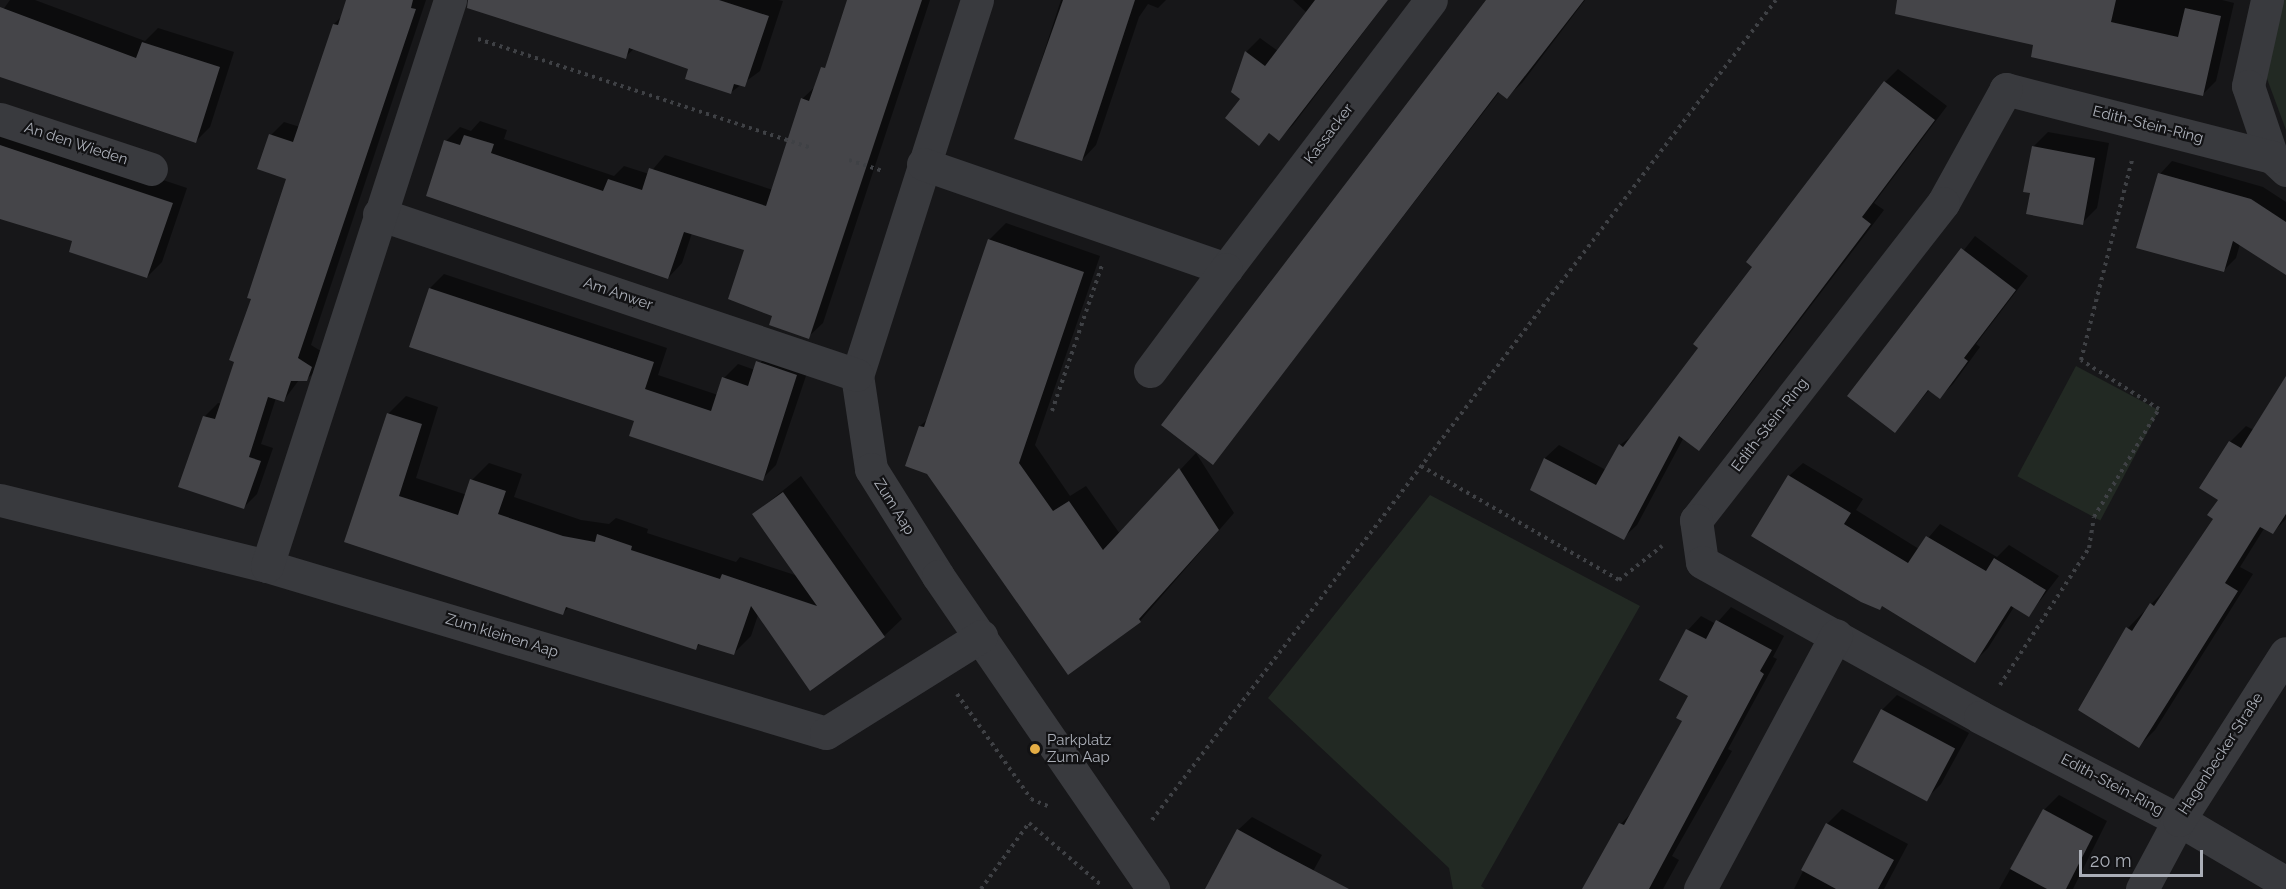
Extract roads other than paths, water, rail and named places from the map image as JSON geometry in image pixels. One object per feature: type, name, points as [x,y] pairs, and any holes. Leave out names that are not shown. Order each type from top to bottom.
[{"type":"street","name":"Zum Aap","points":[[977,0],[856,375],[871,469],[1153,889]]},
{"type":"street","name":"Kassacker","points":[[1150,371],[1431,0]]},
{"type":"street","points":[[2267,0],[2248,86],[2279,163]]},
{"type":"street","points":[[267,566],[445,13]]},
{"type":"street","name":"Edith-Stein-Ring","points":[[2279,163],[2006,89],[1942,203],[1696,520],[1702,562],[1980,717],[2179,820],[2286,883]]},
{"type":"street","name":"An den Wieden","points":[[0,119],[151,169]]},
{"type":"street","points":[[923,164],[1226,269]]},
{"type":"street","name":"Am Anwer","points":[[379,214],[856,375]]},
{"type":"street","name":"Zum kleinen Aap","points":[[0,500],[267,566],[826,733],[981,636]]},
{"type":"street","points":[[1700,889],[1836,635]]},
{"type":"street","name":"Hagenbecker Straße","points":[[2142,889],[2179,820],[2286,653]]},
{"type":"place","name":"Parkplatz Zum Aap","points":[[1035,749]]}]
